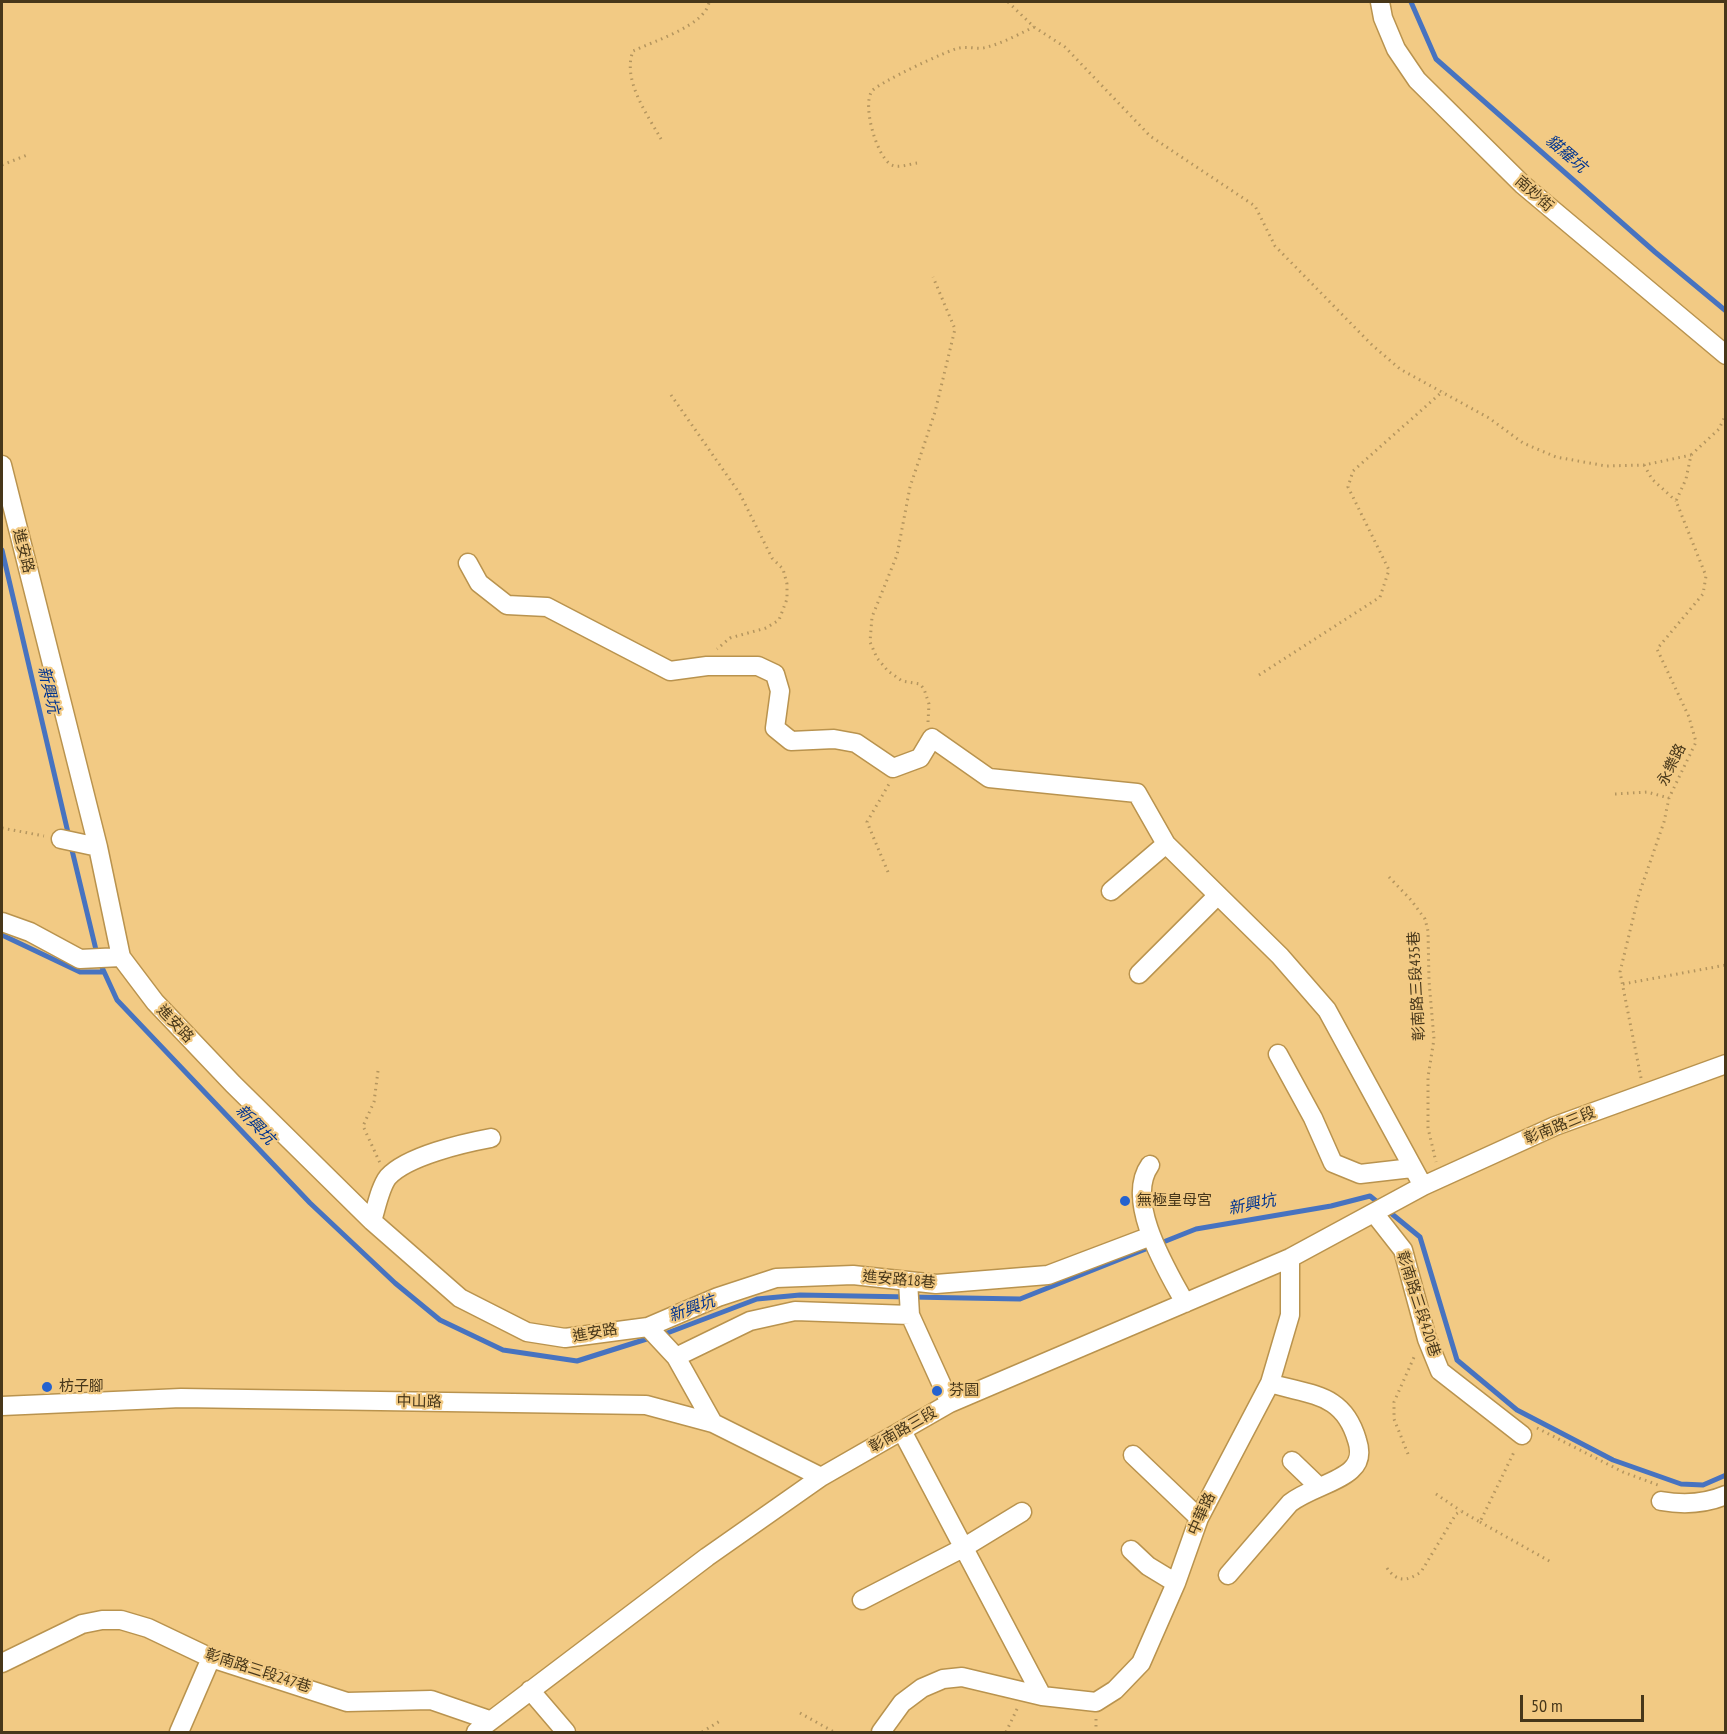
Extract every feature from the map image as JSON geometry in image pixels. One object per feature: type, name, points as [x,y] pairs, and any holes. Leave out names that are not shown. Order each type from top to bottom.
[{"type":"street","name":"南妙街","points":[[1380,2],[1383,18],[1396,49],[1417,80],[1523,185],[1725,355]]},
{"type":"street","name":"進安路","points":[[2,465],[98,847],[121,957],[163,1011],[372,1221],[460,1298],[526,1332],[565,1338],[648,1327]]},
{"type":"street","points":[[468,564],[479,583],[507,605],[547,607],[670,671],[707,666],[758,666],[775,674],[780,691],[775,728],[791,741],[834,739],[856,743],[893,768],[920,758],[932,738],[989,778],[1137,794],[1166,844],[1280,956],[1326,1010],[1423,1186]]},
{"type":"street","points":[[61,839],[98,847]]},
{"type":"street","points":[[1111,891],[1166,844]]},
{"type":"street","points":[[1139,974],[1218,895]]},
{"type":"street","points":[[2,922],[30,932],[80,959],[121,957]]},
{"type":"street","points":[[1278,1054],[1313,1118],[1333,1163],[1360,1174],[1412,1168]]},
{"type":"street","name":"彰南路三段","points":[[476,1732],[707,1557],[821,1477],[950,1403],[1290,1258],[1423,1186],[1555,1126],[1725,1064]]},
{"type":"street","points":[[372,1221],[387,1178],[400,1168],[463,1143],[491,1138]]},
{"type":"street","points":[[1150,1166],[1144,1174],[1143,1201],[1154,1245],[1185,1303]]},
{"type":"street","name":"彰南路三段420巷","points":[[1376,1212],[1403,1250],[1427,1339],[1440,1371],[1525,1429]]},
{"type":"street","name":"進安路18巷","points":[[648,1327],[718,1297],[776,1278],[853,1275],[936,1284],[1048,1275],[1154,1245]]},
{"type":"street","name":"中華路","points":[[881,1732],[902,1703],[922,1689],[943,1679],[962,1677],[1034,1694],[1096,1702],[1115,1690],[1141,1663],[1176,1582],[1199,1518],[1270,1383],[1290,1315],[1290,1258]]},
{"type":"street","points":[[908,1281],[910,1315],[950,1403]]},
{"type":"street","points":[[676,1357],[750,1321],[795,1311],[910,1315]]},
{"type":"street","points":[[648,1327],[676,1357],[713,1424]]},
{"type":"street","points":[[1228,1575],[1290,1503],[1318,1486],[1350,1471],[1358,1462],[1360,1450],[1356,1437],[1345,1413],[1336,1402],[1270,1383]]},
{"type":"street","name":"中山路","points":[[2,1407],[181,1398],[646,1405],[713,1424],[821,1477]]},
{"type":"street","points":[[902,1431],[963,1548],[1034,1694]]},
{"type":"street","points":[[1133,1455],[1199,1518]]},
{"type":"street","points":[[1292,1461],[1318,1486]]},
{"type":"street","points":[[1662,1501],[1676,1504],[1709,1502],[1725,1495]]},
{"type":"street","points":[[862,1600],[963,1548],[1022,1512]]},
{"type":"street","points":[[1131,1550],[1148,1566],[1176,1582]]},
{"type":"street","name":"彰南路三段247巷","points":[[2,1663],[42,1641],[82,1624],[102,1620],[120,1620],[148,1628],[211,1658],[347,1702],[431,1700],[489,1720]]},
{"type":"street","points":[[179,1732],[211,1658]]},
{"type":"street","points":[[530,1690],[566,1732]]},
{"type":"path","points":[[661,139],[641,102],[631,75],[630,60],[633,51],[700,20],[708,9],[709,2]]},
{"type":"path","points":[[1008,2],[1034,27],[1065,47],[1150,136],[1255,206],[1275,246],[1372,345],[1400,369],[1489,418],[1522,443],[1556,457],[1606,466],[1644,465],[1691,455],[1719,429],[1725,414]]},
{"type":"path","points":[[917,163],[896,167],[889,164],[881,152],[871,124],[868,106],[872,91],[884,82],[960,47],[985,48],[1034,27]]},
{"type":"path","points":[[2,165],[27,155]]},
{"type":"path","points":[[932,738],[924,689],[920,684],[902,681],[888,671],[877,658],[870,642],[872,617],[897,555],[910,487],[935,412],[955,329],[933,277]]},
{"type":"path","points":[[1259,675],[1380,597],[1389,570],[1347,487],[1353,471],[1443,391]]},
{"type":"path","points":[[671,395],[740,494],[772,558],[783,569],[787,584],[787,599],[779,620],[766,628],[730,638],[710,655],[707,666]]},
{"type":"path","points":[[1644,465],[1652,479],[1676,501],[1686,479],[1691,455]]},
{"type":"path","name":"永樂路","points":[[1644,1092],[1620,972],[1669,798],[1696,742],[1689,717],[1657,650],[1703,594],[1706,576],[1676,501]]},
{"type":"path","points":[[888,872],[867,822],[888,786],[893,768]]},
{"type":"path","points":[[1615,794],[1647,792],[1669,798]]},
{"type":"path","points":[[2,828],[61,839]]},
{"type":"path","name":"彰南路三段435巷","points":[[1389,877],[1425,919],[1428,931],[1434,1039],[1428,1077],[1428,1128],[1440,1179]]},
{"type":"path","points":[[1623,984],[1725,965]]},
{"type":"path","points":[[378,1071],[374,1102],[363,1126],[387,1178]]},
{"type":"path","points":[[1408,1454],[1394,1419],[1394,1402],[1411,1363],[1427,1339]]},
{"type":"path","points":[[1480,1522],[1525,1429],[1623,1472],[1665,1487],[1662,1501]]},
{"type":"path","points":[[1436,1494],[1461,1511],[1551,1562]]},
{"type":"path","points":[[1387,1568],[1394,1578],[1402,1580],[1421,1572],[1446,1529],[1456,1514],[1461,1511]]},
{"type":"path","points":[[1006,1732],[1034,1694]]},
{"type":"path","points":[[800,1713],[834,1732]]},
{"type":"path","points":[[702,1732],[720,1721]]},
{"type":"waterway","name":"貓羅坑","points":[[1411,2],[1436,59],[1655,252],[1726,311]]},
{"type":"waterway","name":"新興坑","points":[[2,550],[69,837]]},
{"type":"waterway","name":"新興坑","points":[[71,846],[97,954]]},
{"type":"waterway","points":[[2,935],[80,972],[102,972]]},
{"type":"waterway","name":"新興坑","points":[[100,963],[117,1000],[310,1203],[395,1283],[440,1320],[503,1350],[577,1361],[653,1337]]},
{"type":"waterway","name":"新興坑","points":[[662,1335],[757,1299],[800,1295],[1020,1299],[1196,1229],[1331,1206],[1370,1196],[1420,1237],[1457,1360],[1517,1410],[1613,1460],[1681,1484],[1703,1485],[1726,1475]]},
{"type":"place","name":"無極皇母宮","points":[[1125,1201]]},
{"type":"place","name":"枋子腳","points":[[47,1387]]},
{"type":"place","name":"芬園","points":[[937,1391]]}]
